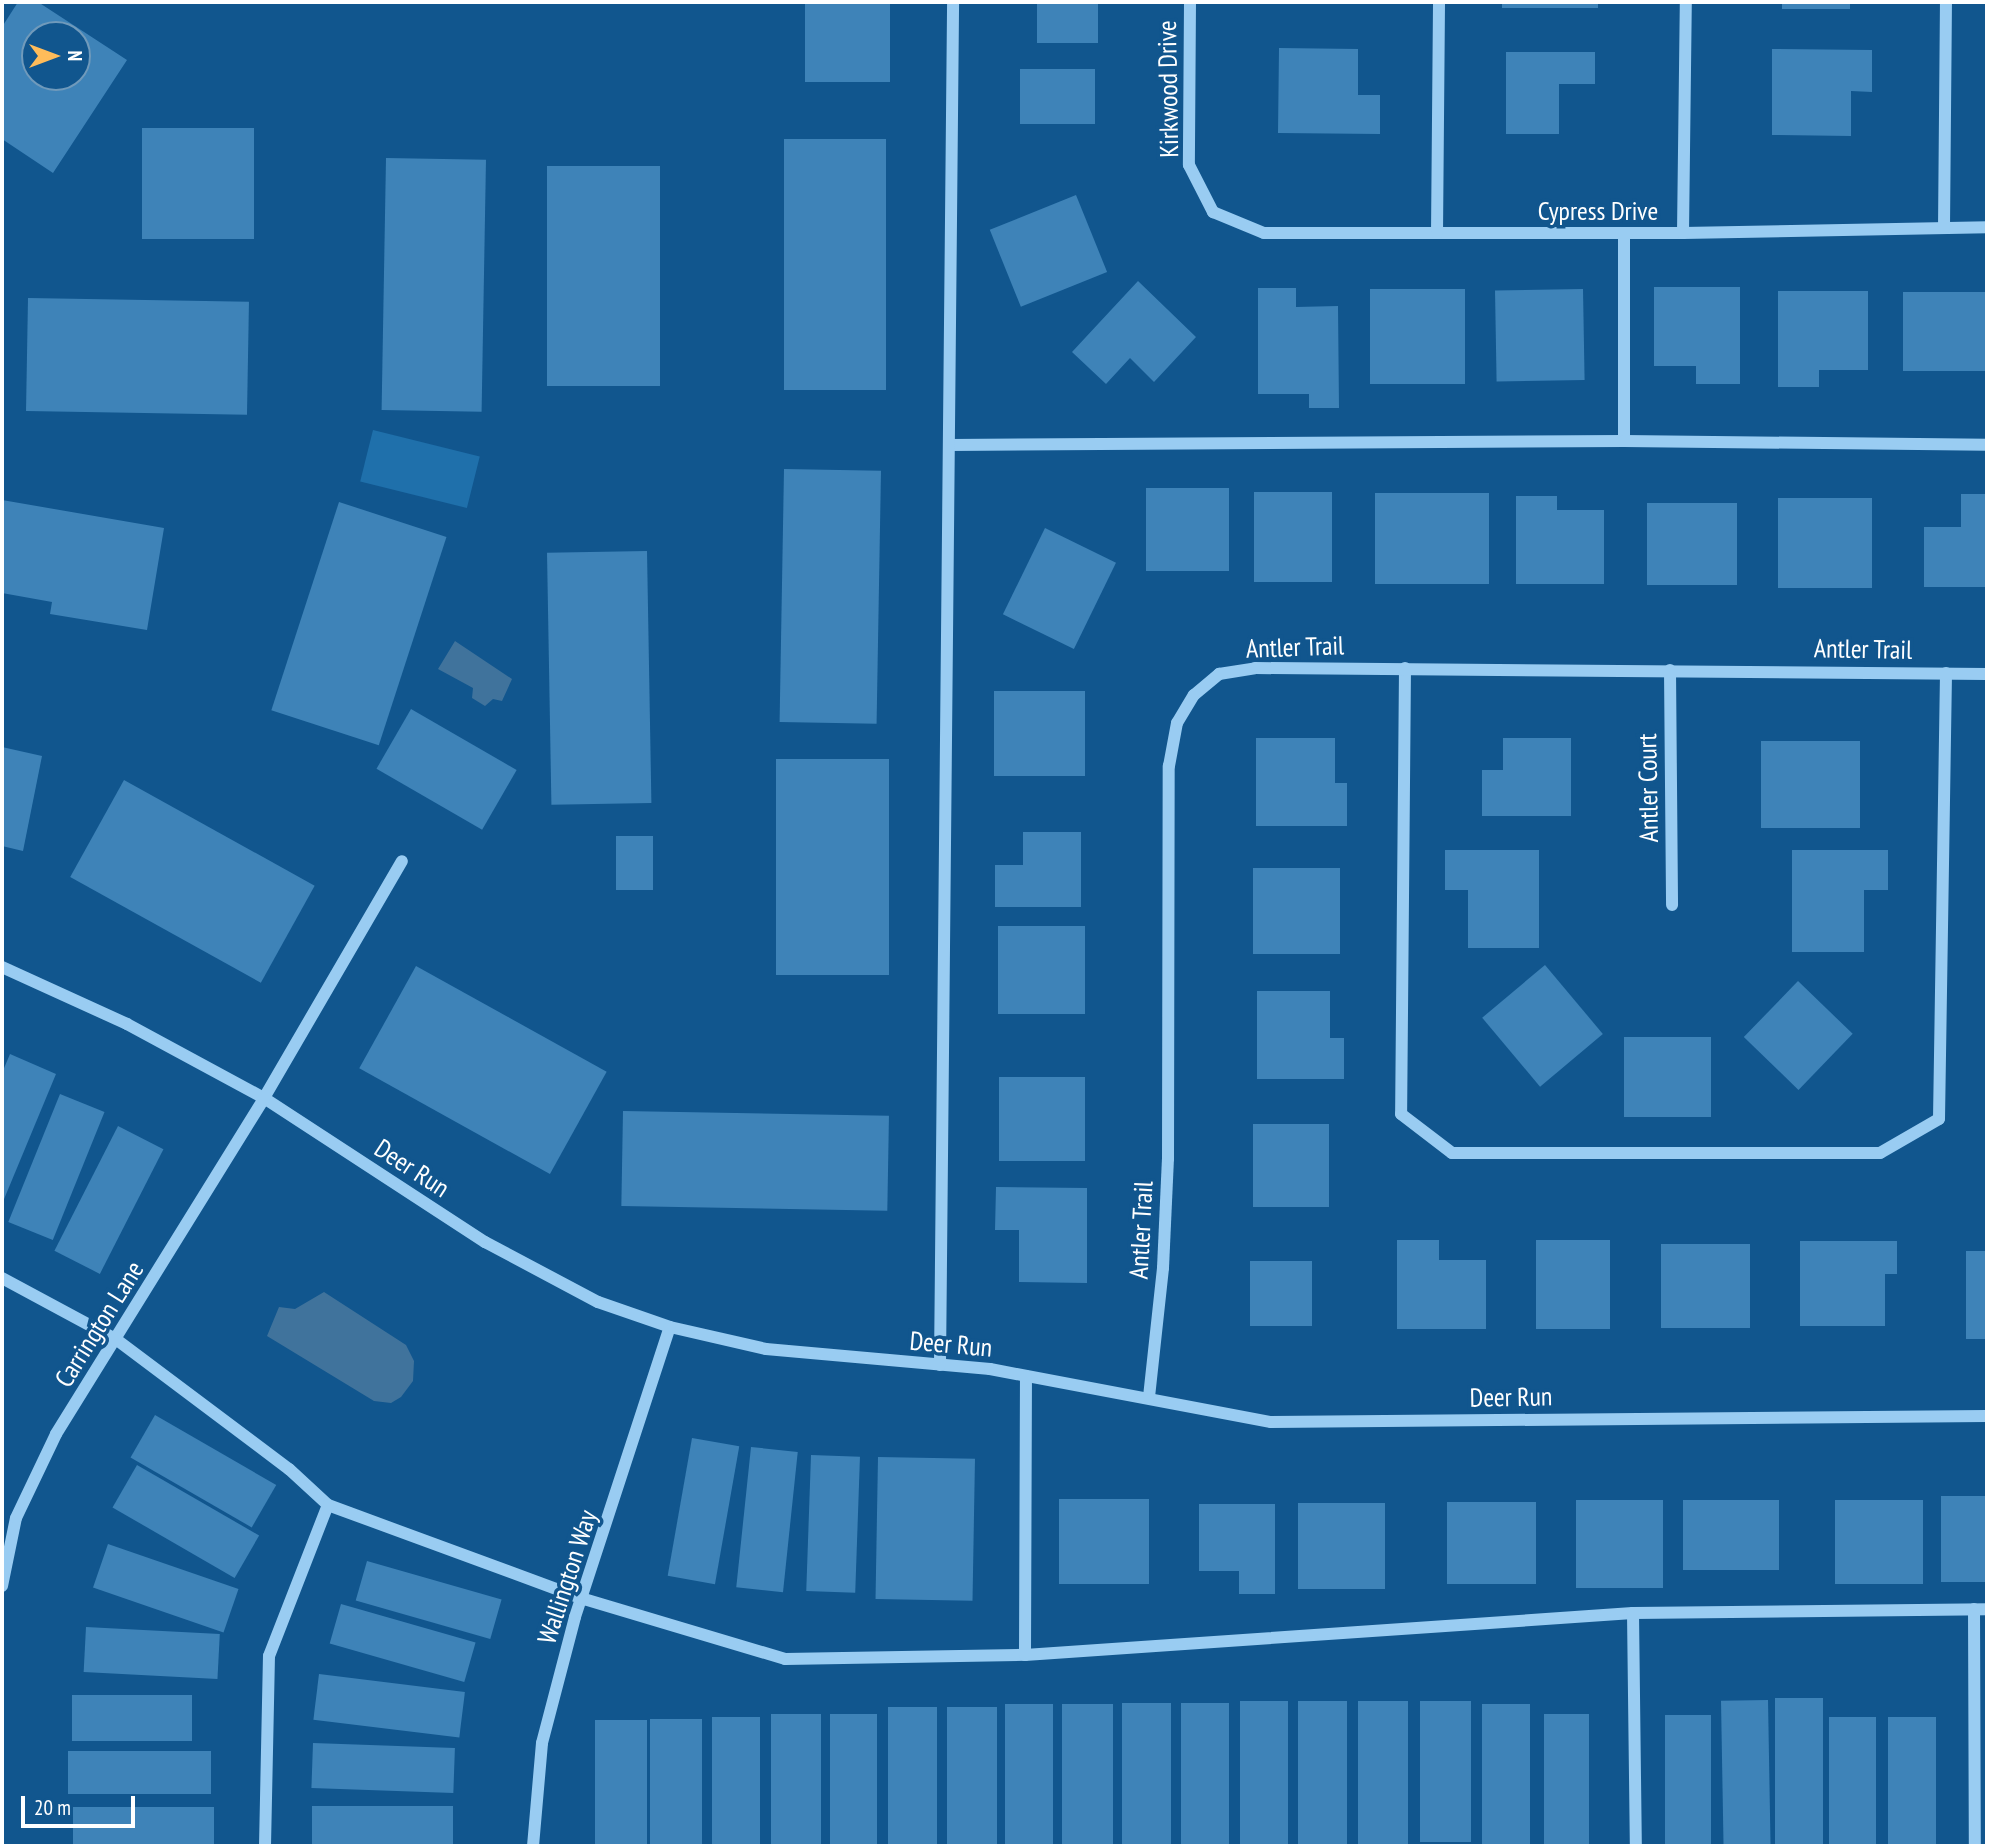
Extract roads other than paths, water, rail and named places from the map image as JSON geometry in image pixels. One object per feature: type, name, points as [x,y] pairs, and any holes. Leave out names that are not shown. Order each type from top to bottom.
[{"type":"street","points":[[940,1365],[953,2]]},
{"type":"street","name":"Kirkwood Drive","points":[[1190,2],[1189,165],[1213,212]]},
{"type":"street","points":[[1437,233],[1439,2]]},
{"type":"street","points":[[1683,233],[1686,2]]},
{"type":"street","points":[[1944,228],[1946,2]]},
{"type":"street","name":"Cypress Drive","points":[[1213,212],[1264,233],[1683,233],[1987,226]]},
{"type":"street","points":[[1624,233],[1625,441]]},
{"type":"street","points":[[950,445],[1625,441],[1987,445]]},
{"type":"street","name":"Antler Trail","points":[[1149,1397],[1163,1268],[1169,766],[1177,723],[1194,695],[1219,674],[1255,668],[1987,674]]},
{"type":"street","points":[[1405,668],[1401,1114],[1452,1153],[1881,1153],[1939,1119],[1946,673]]},
{"type":"street","name":"Antler Court","points":[[1670,670],[1672,905]]},
{"type":"street","name":"Carrington Lane","points":[[2,1586],[16,1518],[57,1434],[264,1098],[402,862]]},
{"type":"street","name":"Deer Run","points":[[2,968],[127,1024],[264,1098],[485,1242],[598,1302],[670,1327],[826,1358],[940,1365],[1026,1376],[1271,1422],[1987,1416]]},
{"type":"street","points":[[2,1278],[117,1340],[289,1468],[328,1505],[584,1599],[785,1659],[1026,1655],[1633,1613],[1981,1609],[1975,1846]]},
{"type":"street","name":"Wallington Way","points":[[533,1846],[542,1743],[584,1599],[670,1327]]},
{"type":"street","points":[[1026,1376],[1026,1655]]},
{"type":"street","points":[[265,1846],[269,1656],[328,1505]]},
{"type":"street","points":[[1633,1613],[1636,1846]]}]
